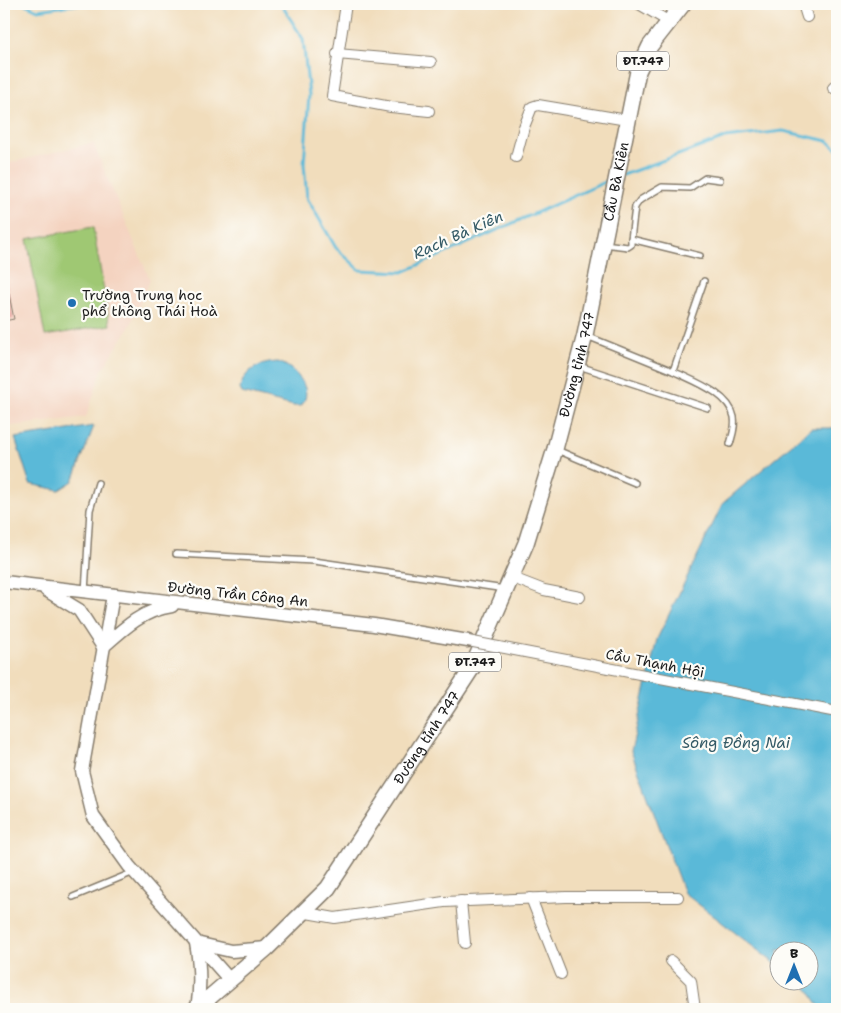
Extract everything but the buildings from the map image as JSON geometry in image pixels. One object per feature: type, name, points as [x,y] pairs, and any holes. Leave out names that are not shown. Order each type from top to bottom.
[{"type":"main road","name":"ĐT.747","points":[[626,124],[638,71],[650,46],[683,4]]},
{"type":"main road","name":"Cầu Bà Kiên","points":[[605,239],[626,124]]},
{"type":"main road","name":"Đường tỉnh 747","points":[[196,1009],[267,948],[301,912],[328,888],[472,668],[526,543],[555,449],[585,335],[605,239]]},
{"type":"street","points":[[346,4],[332,96],[335,98],[429,110]]},
{"type":"street","points":[[639,4],[668,21]]},
{"type":"street","points":[[803,4],[808,17]]},
{"type":"street","points":[[337,54],[431,62]]},
{"type":"street","points":[[516,157],[520,139],[532,107],[538,105],[626,124]]},
{"type":"street","name":"Đường Trần Công An","points":[[4,582],[374,625],[468,641]]},
{"type":"street","points":[[510,583],[580,597]]},
{"type":"street","points":[[42,587],[79,610],[103,647]]},
{"type":"street","points":[[113,595],[82,771],[93,816],[134,872],[229,980]]},
{"type":"street","points":[[103,647],[144,613],[161,607],[186,604]]},
{"type":"street","name":"Cầu Thạnh Hội","points":[[468,641],[837,712]]},
{"type":"street","points":[[301,912],[335,918],[461,901],[531,898],[678,897]]},
{"type":"street","points":[[531,898],[561,974]]},
{"type":"street","points":[[461,901],[465,943]]},
{"type":"street","points":[[196,943],[231,951],[267,948]]},
{"type":"street","points":[[196,943],[200,968],[200,988],[196,1009]]},
{"type":"street","points":[[671,961],[690,981],[694,989],[695,1009]]},
{"type":"lane","points":[[605,239],[628,247],[631,245],[635,207],[652,192],[662,187],[690,188],[705,178],[720,180]]},
{"type":"lane","points":[[631,239],[700,256]]},
{"type":"lane","points":[[673,371],[704,281]]},
{"type":"lane","points":[[585,335],[673,371],[714,393],[730,405],[735,426],[730,444]]},
{"type":"lane","points":[[576,365],[708,408]]},
{"type":"lane","points":[[555,449],[635,483]]},
{"type":"lane","points":[[85,592],[90,510],[98,483]]},
{"type":"lane","points":[[176,554],[323,562],[510,583]]},
{"type":"lane","points":[[73,898],[134,872]]},
{"type":"shaded area","name":"Trường Trung học phổ thông Thái Hoà","points":[[93,143],[150,280],[130,326],[102,370],[86,417],[4,427],[4,164]]},
{"type":"green space","points":[[93,227],[110,325],[45,336],[27,239]]},
{"type":"water","points":[[278,362],[290,368],[301,380],[306,393],[305,400],[300,406],[242,393],[240,389],[245,377],[253,369],[265,364]]},
{"type":"water","points":[[94,426],[73,481],[59,490],[30,484],[15,438]]},
{"type":"water","name":"Sông Đồng Nai","points":[[811,428],[837,428],[837,1009],[821,1009],[809,990],[818,990],[818,940],[768,940],[768,958],[684,893],[631,751],[657,639],[723,503]]},
{"type":"waterway","name":"Rạch Bà Kiên","points":[[25,4],[38,10],[80,4]]},
{"type":"waterway","name":"Rạch Bà Kiên","points":[[281,4],[303,39],[309,95],[304,164],[307,198],[336,248],[360,270],[403,272],[612,179]]},
{"type":"waterway","name":"Rạch Bà Kiên","points":[[623,175],[725,138],[783,131],[828,141],[837,149]]},
{"type":"place","name":"Trường Trung học phổ thông Thái Hoà","points":[[72,303]]}]
